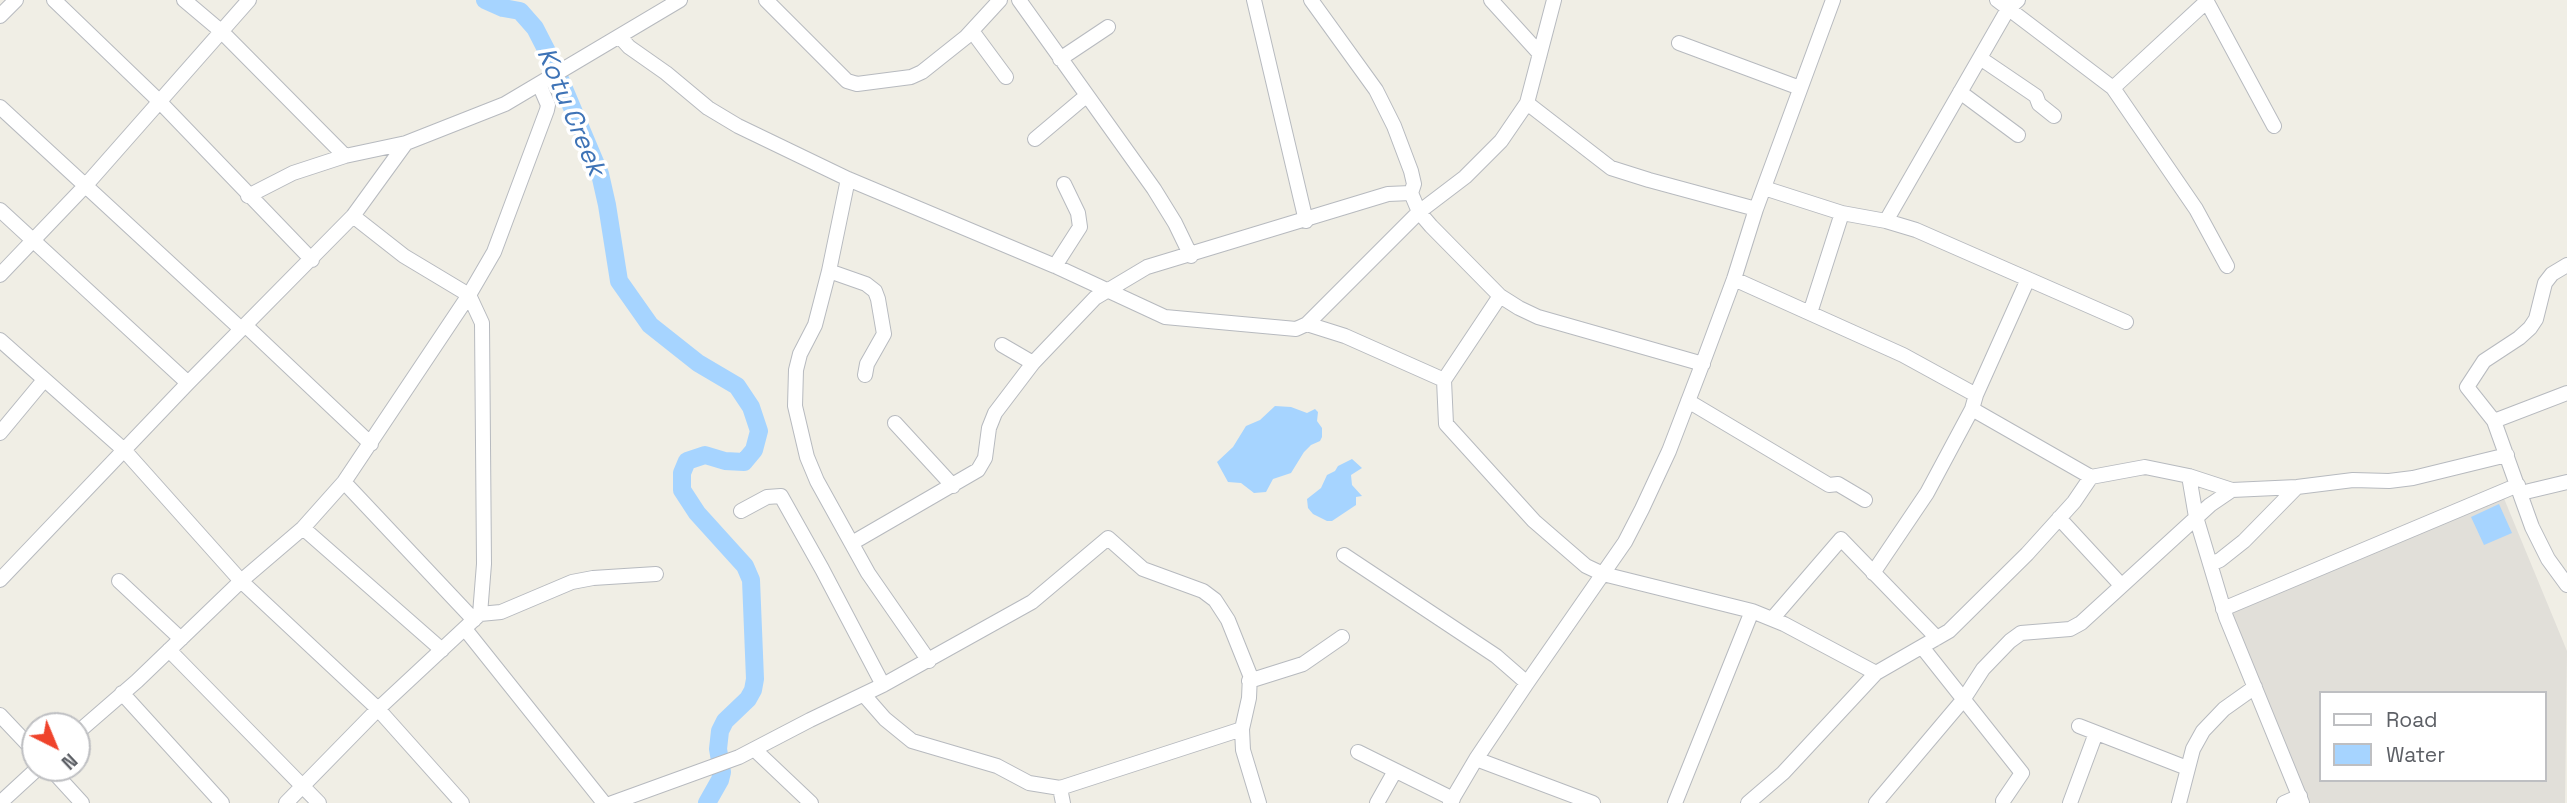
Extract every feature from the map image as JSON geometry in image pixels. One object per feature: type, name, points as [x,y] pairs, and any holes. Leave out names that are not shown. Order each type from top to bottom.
[{"type":"street","points":[[0,16],[16,0]]},
{"type":"street","points":[[54,0],[159,102],[312,260]]},
{"type":"street","points":[[184,0],[222,32],[345,156]]},
{"type":"street","points":[[0,275],[86,185],[249,0]]},
{"type":"street","points":[[248,196],[293,173],[345,156],[406,143],[505,104],[680,0]]},
{"type":"street","points":[[766,0],[852,84],[892,80],[922,72],[950,52],[1000,0]]},
{"type":"street","points":[[1019,0],[1154,189],[1191,256]]},
{"type":"street","points":[[1311,0],[1376,90],[1411,171],[1414,184],[1411,192],[1419,212],[1500,296],[1538,317],[1703,364]]},
{"type":"street","points":[[1491,0],[1540,54]]},
{"type":"street","points":[[620,37],[708,108],[738,126],[848,179],[1055,266],[1165,317],[1296,329],[1307,324],[1419,212],[1465,177],[1502,141],[1527,103],[1554,0]]},
{"type":"street","points":[[1358,752],[1452,801],[1476,759],[1625,542],[1642,509],[1703,364],[1756,209],[1833,0]]},
{"type":"street","points":[[2113,88],[2207,1],[2274,126]]},
{"type":"street","points":[[1258,2],[1306,221]]},
{"type":"street","points":[[1886,221],[1980,58],[2007,3],[2113,88],[2196,209],[2227,265]]},
{"type":"street","points":[[1060,59],[1108,27]]},
{"type":"street","points":[[972,31],[1006,77]]},
{"type":"street","points":[[1679,44],[1800,88]]},
{"type":"street","points":[[1980,58],[2036,96],[2039,104],[2054,116]]},
{"type":"street","points":[[91,721],[241,581],[303,528],[344,482],[469,295],[494,253],[547,110],[546,81]]},
{"type":"street","points":[[1960,92],[2018,135]]},
{"type":"street","points":[[1035,139],[1086,96]]},
{"type":"street","points":[[1527,103],[1611,167],[1756,209]]},
{"type":"street","points":[[0,107],[371,444]]},
{"type":"street","points":[[0,580],[188,383],[353,216],[406,143]]},
{"type":"street","points":[[848,179],[815,325],[800,354],[796,370],[796,406],[807,457],[817,481],[868,573],[929,660]]},
{"type":"street","points":[[1055,266],[1080,227],[1078,213],[1064,184]]},
{"type":"street","points":[[1764,188],[1842,214],[1886,221],[1916,230],[2126,323]]},
{"type":"street","points":[[852,543],[953,486],[983,465],[989,428],[995,413],[1033,363],[1095,298],[1147,267],[1191,256],[1388,194],[1411,192]]},
{"type":"street","points":[[0,210],[188,383]]},
{"type":"street","points":[[1810,313],[1842,214]]},
{"type":"street","points":[[353,216],[404,256],[469,295],[482,323],[485,564],[473,621]]},
{"type":"street","points":[[2567,265],[2552,274],[2545,283],[2536,319],[2530,328],[2484,361],[2467,387],[2494,421],[2532,527],[2548,559],[2567,585]]},
{"type":"street","points":[[829,271],[866,284],[875,291],[878,299],[884,334],[867,364],[865,375]]},
{"type":"street","points":[[1734,278],[1903,355],[2091,477],[2145,467],[2189,476],[2232,490],[2413,478],[2507,455]]},
{"type":"street","points":[[1873,573],[1927,493],[1974,402],[2028,279]]},
{"type":"street","points":[[1500,296],[1444,380],[1446,424],[1552,539],[1586,566],[1603,574],[1752,611],[1876,673]]},
{"type":"street","points":[[1307,324],[1345,337],[1444,380]]},
{"type":"street","points":[[0,340],[124,450],[241,581],[378,709],[462,803]]},
{"type":"street","points":[[1002,345],[1033,363]]},
{"type":"street","points":[[0,433],[44,380]]},
{"type":"street","points":[[2494,421],[2567,393]]},
{"type":"street","points":[[1688,401],[1829,485],[1839,484],[1865,500]]},
{"type":"street","points":[[895,423],[953,486]]},
{"type":"street","points":[[2189,476],[2196,517],[2223,609],[2301,799],[2284,803]]},
{"type":"street","points":[[1752,802],[1783,773],[1876,673],[1949,631],[2074,502],[2091,477]]},
{"type":"street","points":[[344,482],[473,621],[604,803]]},
{"type":"street","points":[[2223,609],[2520,489],[2567,482]]},
{"type":"street","points":[[2211,564],[2244,541],[2297,486]]},
{"type":"street","points":[[1876,803],[1963,700],[1983,669],[2010,641],[2021,633],[2070,629],[2081,623],[2196,517],[2232,490]]},
{"type":"street","points":[[741,511],[767,497],[781,496],[883,685]]},
{"type":"street","points":[[2059,518],[2121,585]]},
{"type":"street","points":[[303,528],[442,650]]},
{"type":"street","points":[[612,803],[755,750],[883,685],[1032,602],[1108,538],[1143,569],[1203,591],[1215,600],[1228,620],[1250,675],[1249,698],[1242,729],[1243,750],[1259,803]]},
{"type":"street","points":[[1772,619],[1841,539],[1937,638]]},
{"type":"street","points":[[1344,555],[1487,649],[1527,683]]},
{"type":"street","points":[[286,803],[378,709],[473,621],[572,582],[656,574]]},
{"type":"street","points":[[119,581],[181,639]]},
{"type":"street","points":[[1675,803],[1752,611]]},
{"type":"street","points":[[1249,681],[1303,664],[1342,637]]},
{"type":"street","points":[[1922,648],[2022,773],[2003,802]]},
{"type":"street","points":[[169,650],[319,803]]},
{"type":"street","points":[[2179,803],[2193,749],[2209,723],[2255,687]]},
{"type":"street","points":[[122,693],[222,803]]},
{"type":"street","points":[[864,695],[885,719],[912,741],[997,766],[1062,796],[1242,729]]},
{"type":"street","points":[[0,715],[21,737]]},
{"type":"street","points":[[2079,726],[2187,768]]},
{"type":"street","points":[[2070,803],[2096,733]]},
{"type":"street","points":[[755,750],[811,803]]},
{"type":"street","points":[[1476,759],[1593,803]]},
{"type":"street","points":[[1377,803],[1395,771]]},
{"type":"street","points":[[0,803],[23,782]]},
{"type":"street","points":[[63,782],[82,803]]},
{"type":"shaded area","points":[[2503,496],[2567,651],[2565,803],[2309,803],[2227,613]]},
{"type":"water","points":[[1275,406],[1291,407],[1307,413],[1315,409],[1318,412],[1317,421],[1322,428],[1322,437],[1304,452],[1291,473],[1273,479],[1266,492],[1254,493],[1241,483],[1228,482],[1217,462],[1233,447],[1246,426],[1260,420]]},
{"type":"water","points":[[1352,459],[1362,468],[1351,475],[1352,485],[1362,496],[1356,497],[1356,505],[1332,521],[1313,514],[1308,508],[1307,499],[1321,488],[1327,475]]},
{"type":"water","points":[[2499,504],[2512,533],[2484,545],[2471,517]]},
{"type":"waterway","name":"Kotu Creek","points":[[485,0],[503,8],[520,11],[535,28],[554,65],[600,174],[619,281],[650,325],[698,363],[737,386],[751,407],[759,431],[754,450],[744,462],[725,461],[705,455],[687,461],[682,473],[682,490],[697,513],[745,566],[751,580],[755,679],[753,690],[748,699],[725,721],[720,731],[718,749],[722,772],[707,803]]}]
